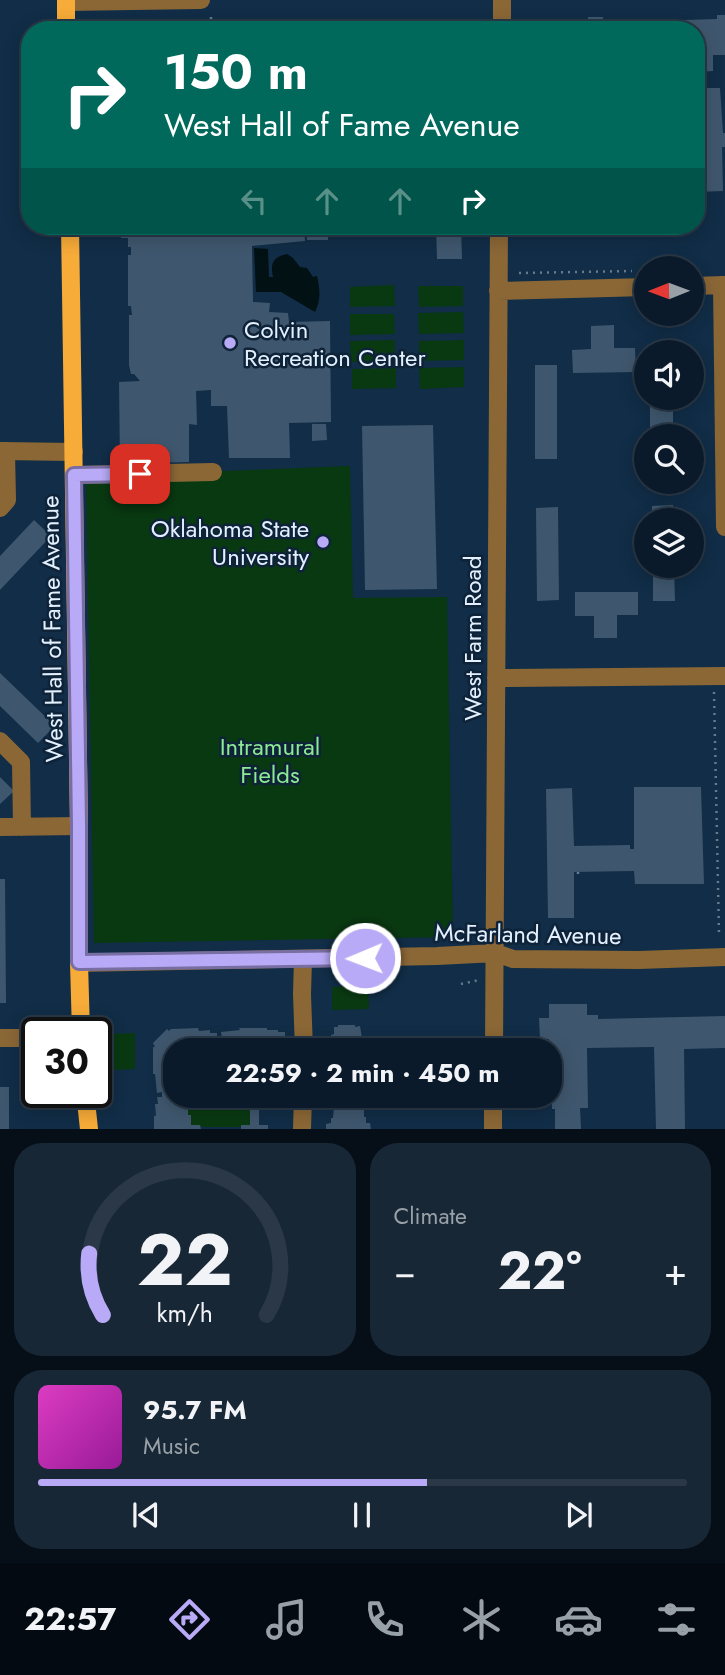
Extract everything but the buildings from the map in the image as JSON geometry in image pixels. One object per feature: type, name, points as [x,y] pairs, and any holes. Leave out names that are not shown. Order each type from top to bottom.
[{"type":"main road","points":[[66,1],[66,21]]},
{"type":"main road","name":"West Hall of Fame Avenue","points":[[70,235],[81,1017]]},
{"type":"main road","points":[[87,1108],[89,1129]]},
{"type":"street","points":[[66,1],[201,0]]},
{"type":"street","points":[[502,0],[502,21]]},
{"type":"street","name":"West Farm Road","points":[[494,1038],[499,235]]},
{"type":"street","points":[[704,286],[724,285],[725,527]]},
{"type":"street","points":[[498,291],[634,287]]},
{"type":"street","points":[[0,508],[7,500],[3,451],[74,452]]},
{"type":"street","points":[[74,475],[213,472]]},
{"type":"street","points":[[496,678],[725,676]]},
{"type":"street","points":[[0,741],[21,762],[22,827]]},
{"type":"street","points":[[0,827],[79,826]]},
{"type":"street","name":"McFarland Avenue","points":[[79,962],[496,953],[513,959],[639,960],[725,957]]},
{"type":"street","points":[[303,959],[304,1038]]},
{"type":"street","points":[[0,1038],[21,1038]]},
{"type":"street","points":[[302,1129],[303,1108]]},
{"type":"street","points":[[493,1129],[494,1108]]},
{"type":"path","points":[[519,273],[633,271]]},
{"type":"path","points":[[705,676],[714,687],[719,934]]},
{"type":"path","points":[[461,984],[485,978]]},
{"type":"shaded area","name":"Oklahoma State University","points":[[0,0],[725,0],[725,1129],[0,1129]]},
{"type":"shaded area","points":[[254,248],[268,249],[269,277],[273,277],[274,261],[287,254],[300,267],[307,268],[313,277],[317,276],[319,295],[315,312],[281,292],[256,292]]},
{"type":"green space","points":[[394,285],[395,306],[350,307],[350,287]]},
{"type":"green space","points":[[418,286],[463,286],[463,306],[419,307]]},
{"type":"green space","points":[[463,312],[464,333],[419,334],[418,313]]},
{"type":"green space","points":[[350,314],[394,314],[395,334],[350,335]]},
{"type":"green space","points":[[395,340],[395,361],[351,362],[350,341]]},
{"type":"green space","points":[[464,340],[464,360],[419,361],[419,341]]},
{"type":"green space","points":[[464,367],[464,387],[420,389],[419,368]]},
{"type":"green space","points":[[396,368],[396,388],[352,389],[352,369]]},
{"type":"green space","name":"Intramural Fields","points":[[350,466],[353,598],[447,597],[453,937],[94,943],[86,484],[100,476]]},
{"type":"green space","points":[[368,986],[369,1009],[332,1010],[332,987]]},
{"type":"green space","points":[[135,1033],[135,1069],[112,1070],[112,1034]]},
{"type":"green space","points":[[188,1108],[250,1108],[250,1125],[201,1127],[191,1125],[191,1115],[188,1115]]},
{"type":"place","name":"Colvin Recreation Center","points":[[230,343]]},
{"type":"place","name":"Oklahoma State University","points":[[323,542]]},
{"type":"route","points":[[140,474],[74,475],[79,962],[365,958]]}]
